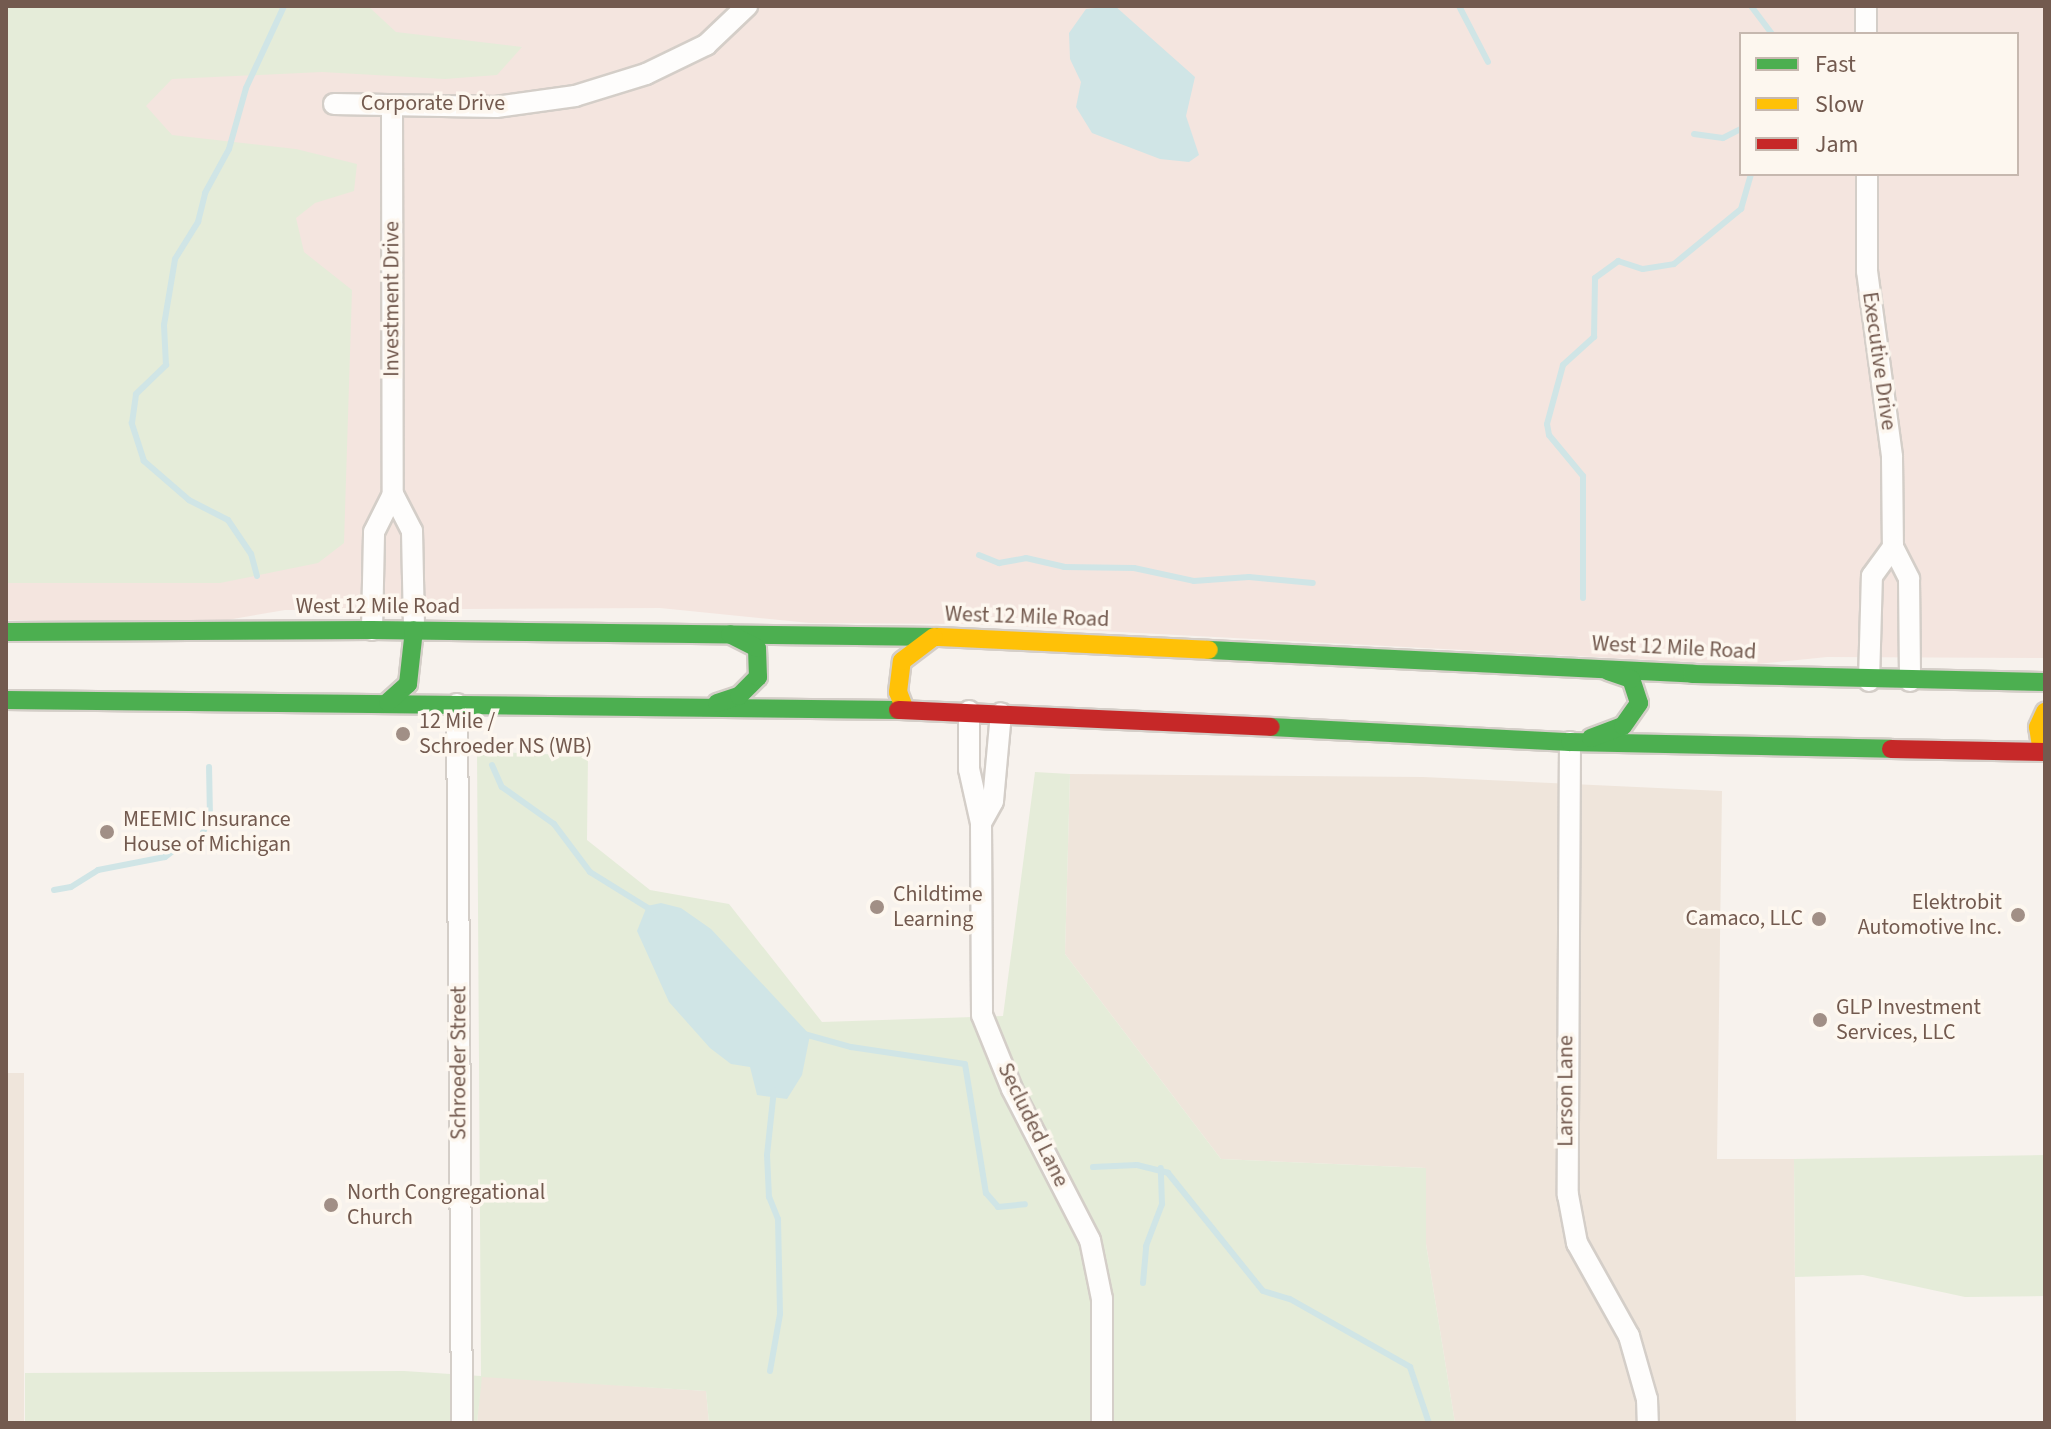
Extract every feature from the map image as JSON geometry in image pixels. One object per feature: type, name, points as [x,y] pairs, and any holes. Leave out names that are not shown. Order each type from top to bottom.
[{"type":"main road","name":"West 12 Mile Road","points":[[6,632],[414,630],[934,637],[1869,681],[2045,682]]},
{"type":"main road","points":[[388,702],[408,684],[414,630]]},
{"type":"main road","points":[[709,706],[739,696],[758,677],[757,648],[725,633]]},
{"type":"main road","points":[[905,710],[898,692],[902,661],[934,637]]},
{"type":"main road","points":[[1570,742],[1616,730],[1639,703],[1631,679],[1601,668]]},
{"type":"main road","points":[[6,700],[969,711],[1570,742],[2043,752],[2038,727],[2045,712]]},
{"type":"street","name":"Corporate Drive","points":[[334,104],[496,107],[575,96],[646,74],[706,45],[747,6]]},
{"type":"street","points":[[1866,6],[1866,32]]},
{"type":"street","name":"Investment Drive","points":[[372,630],[374,532],[393,494],[392,105]]},
{"type":"street","name":"Executive Drive","points":[[1867,176],[1867,271],[1892,457],[1893,547],[1909,579],[1910,681]]},
{"type":"street","name":"Investment Drive","points":[[393,494],[412,531],[414,630]]},
{"type":"street","points":[[1869,681],[1872,576],[1893,547]]},
{"type":"street","name":"Schroeder Street","points":[[457,704],[462,1423]]},
{"type":"street","name":"Secluded Lane","points":[[969,711],[969,769],[981,823],[982,1015],[1012,1089],[1090,1240],[1102,1299],[1102,1423]]},
{"type":"street","name":"Secluded Lane","points":[[981,823],[993,801],[1001,713]]},
{"type":"street","name":"Larson Lane","points":[[1570,742],[1568,1195],[1577,1243],[1629,1336],[1647,1399],[1648,1423]]},
{"type":"shaded area","points":[[6,6],[2045,6],[2045,658],[1827,657],[1748,665],[966,624],[810,623],[660,608],[285,610],[227,620],[6,620]]},
{"type":"shaded area","points":[[1115,6],[1195,77],[1186,116],[1199,155],[1189,162],[1160,159],[1092,133],[1076,107],[1081,82],[1070,59],[1069,33],[1086,9]]},
{"type":"shaded area","points":[[1070,774],[1423,777],[1722,791],[1717,1159],[1794,1159],[1796,1423],[1455,1423],[1426,1244],[1426,1168],[1221,1159],[1065,954]]},
{"type":"shaded area","points":[[661,903],[681,908],[711,929],[810,1035],[802,1075],[787,1099],[757,1095],[750,1067],[731,1064],[710,1048],[669,1002],[637,931],[647,906]]},
{"type":"shaded area","points":[[6,1073],[24,1073],[24,1423],[6,1423]]},
{"type":"shaded area","points":[[481,1376],[706,1391],[709,1423],[477,1423]]},
{"type":"green space","points":[[6,6],[368,6],[396,32],[522,47],[497,75],[445,79],[322,72],[172,79],[146,106],[172,135],[296,149],[357,164],[354,191],[315,203],[296,218],[304,252],[352,290],[344,543],[318,563],[220,583],[6,583]]},
{"type":"green space","points":[[477,751],[588,756],[587,840],[650,890],[729,904],[822,1022],[1003,1016],[1035,772],[1070,774],[1065,954],[1221,1159],[1426,1168],[1426,1244],[1455,1423],[709,1423],[706,1391],[482,1377],[477,1423],[25,1423],[25,1373],[404,1371],[481,1376]]},
{"type":"green space","points":[[2045,1155],[2045,1296],[1965,1297],[1863,1275],[1795,1277],[1794,1159]]},
{"type":"waterway","points":[[257,576],[251,554],[228,520],[189,500],[144,461],[132,423],[136,394],[166,365],[164,325],[175,259],[198,222],[205,193],[229,149],[246,88],[284,6]]},
{"type":"waterway","points":[[1459,6],[1488,62]]},
{"type":"waterway","points":[[1751,6],[1770,32]]},
{"type":"waterway","points":[[1694,134],[1723,138],[1739,130]]},
{"type":"waterway","points":[[1583,598],[1583,476],[1549,435],[1547,424],[1563,365],[1594,337],[1595,278],[1618,261],[1643,269],[1674,264],[1741,209],[1750,176]]},
{"type":"waterway","points":[[979,555],[999,563],[1026,558],[1064,567],[1134,568],[1194,581],[1249,577],[1313,583]]},
{"type":"waterway","points":[[492,765],[502,787],[554,824],[590,872],[653,911]]},
{"type":"waterway","points":[[54,890],[71,887],[98,870],[165,857],[181,845],[198,843],[210,817],[209,767]]},
{"type":"waterway","points":[[804,1034],[851,1047],[965,1064],[986,1193],[998,1207],[1025,1204]]},
{"type":"waterway","points":[[770,1371],[780,1314],[778,1219],[769,1197],[767,1155],[774,1090]]},
{"type":"waterway","points":[[1093,1167],[1137,1165],[1168,1173],[1263,1291],[1290,1299],[1410,1367],[1429,1423]]},
{"type":"waterway","points":[[1143,1283],[1146,1246],[1162,1204],[1161,1168]]},
{"type":"traffic: fast","points":[[6,632],[372,630],[938,637]]},
{"type":"traffic: fast","points":[[388,702],[408,684],[414,630]]},
{"type":"traffic: fast","points":[[717,703],[739,696],[758,677],[757,648],[730,634]]},
{"type":"traffic: fast","points":[[1209,650],[1692,674],[2045,682]]},
{"type":"traffic: fast","points":[[1591,738],[1623,726],[1639,703],[1631,679],[1608,671]]},
{"type":"traffic: fast","points":[[6,700],[898,710]]},
{"type":"traffic: fast","points":[[1271,727],[1570,742],[1891,749]]},
{"type":"traffic: slow","points":[[905,710],[898,692],[902,661],[934,637]]},
{"type":"traffic: slow","points":[[938,637],[1209,650]]},
{"type":"traffic: slow","points":[[2042,752],[2038,727],[2045,712]]},
{"type":"traffic: jam","points":[[898,710],[1271,727]]},
{"type":"traffic: jam","points":[[1891,749],[2045,752]]},
{"type":"place","name":"12 Mile / Schroeder NS (WB)","points":[[403,734]]},
{"type":"place","name":"MEEMIC Insurance House of Michigan","points":[[107,832]]},
{"type":"place","name":"Childtime Learning","points":[[877,907]]},
{"type":"place","name":"Elektrobit Automotive Inc.","points":[[2018,915]]},
{"type":"place","name":"Camaco, LLC","points":[[1819,919]]},
{"type":"place","name":"GLP Investment Services, LLC","points":[[1820,1020]]},
{"type":"place","name":"North Congregational Church","points":[[331,1205]]}]
